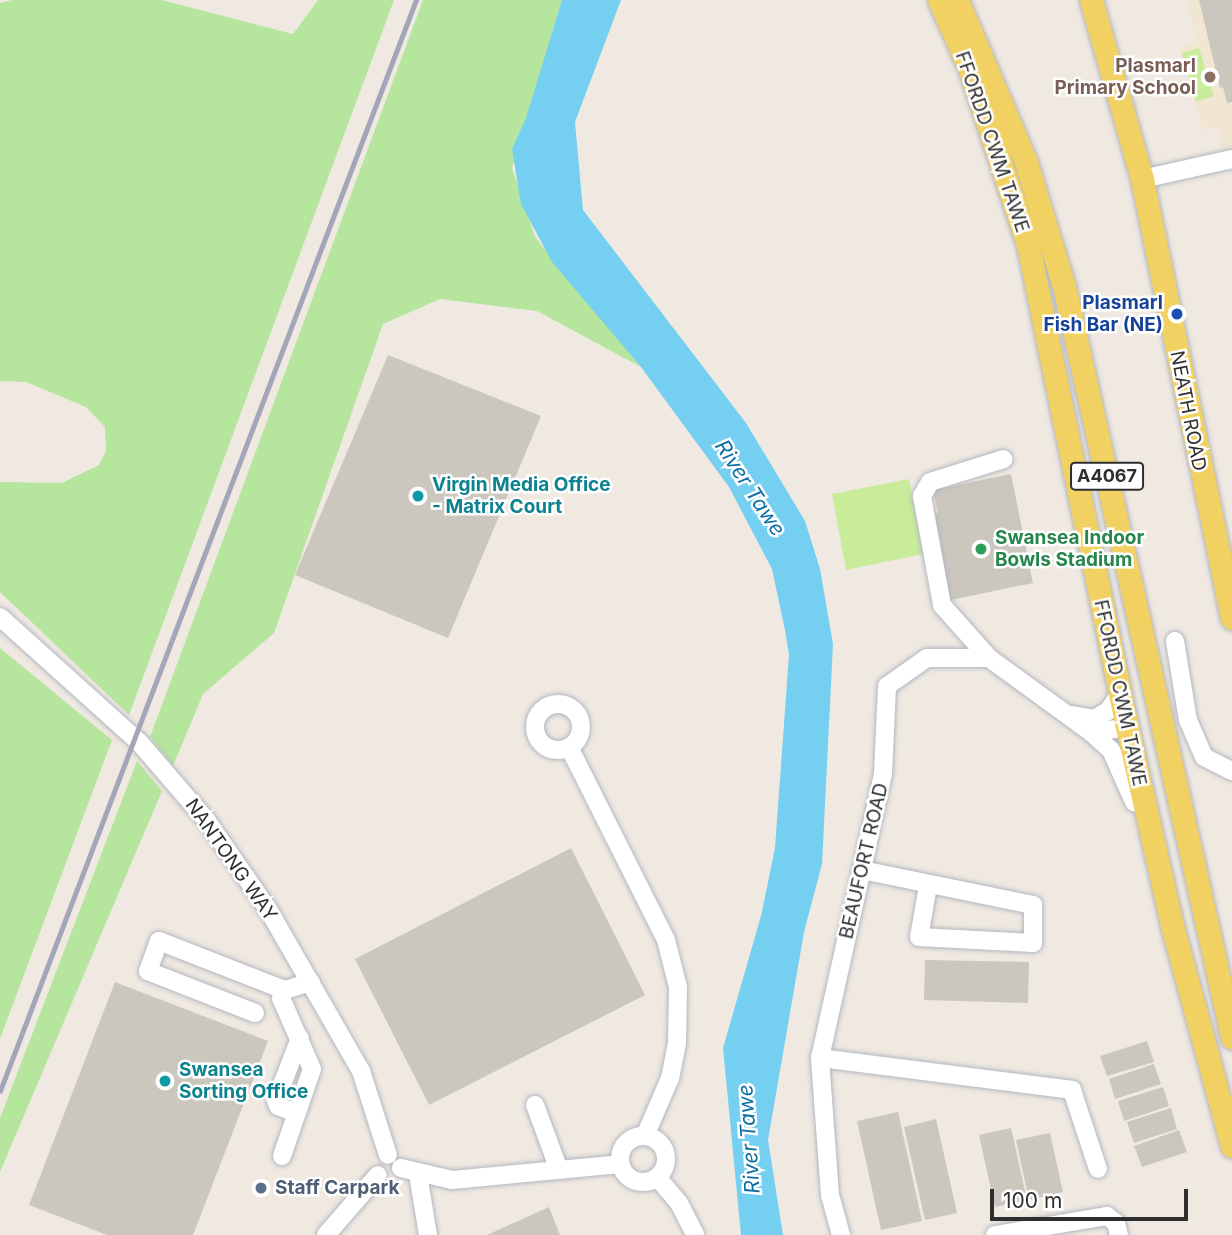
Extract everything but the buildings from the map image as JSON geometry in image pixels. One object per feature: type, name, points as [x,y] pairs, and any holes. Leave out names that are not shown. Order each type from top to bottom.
[{"type":"main road","name":"FFORDD CWM TAWE","points":[[939,0],[969,67],[1028,245],[1127,727],[1173,929],[1232,1146]]},
{"type":"main road","name":"FFORDD CWM TAWE","points":[[957,0],[1044,216],[1099,442],[1232,1037]]},
{"type":"main road","name":"NEATH ROAD","points":[[1091,0],[1142,179],[1232,618]]},
{"type":"main road","points":[[1099,442],[1106,543],[1142,704],[1138,716],[1127,727]]},
{"type":"street","points":[[1142,179],[1232,159]]},
{"type":"street","points":[[1004,459],[930,482],[922,496],[942,605],[989,658],[1092,733],[1111,750],[1126,775],[1173,929]]},
{"type":"street","name":"NANTONG WAY","points":[[0,617],[88,693],[178,787],[269,911],[361,1071],[388,1155],[396,1157],[409,1171]]},
{"type":"street","points":[[1175,641],[1188,720],[1204,757],[1232,771]]},
{"type":"street","name":"BEAUFORT ROAD","points":[[841,1235],[830,1195],[820,1058],[884,774],[887,686],[927,658],[989,658]]},
{"type":"street","points":[[1065,713],[1094,719],[1108,711],[1120,694]]},
{"type":"street","points":[[1092,733],[1127,727]]},
{"type":"street","points":[[569,747],[666,940],[678,986],[675,1055],[645,1136]]},
{"type":"street","points":[[862,870],[928,886],[1034,905],[1033,943],[919,937],[928,886]]},
{"type":"street","points":[[255,1013],[148,971],[159,942],[285,990],[311,982]]},
{"type":"street","points":[[282,1156],[312,1069],[300,1038],[282,1008],[285,990]]},
{"type":"street","points":[[820,1058],[1072,1090],[1098,1170]]},
{"type":"street","points":[[535,1105],[559,1170]]},
{"type":"street","points":[[620,1164],[625,1143],[645,1136],[656,1140],[666,1155],[657,1177]]},
{"type":"street","points":[[326,1235],[379,1175],[378,1160],[388,1155]]},
{"type":"street","points":[[379,1175],[392,1179],[409,1171],[452,1180],[620,1164]]},
{"type":"street","points":[[620,1164],[635,1181],[657,1177]]},
{"type":"street","points":[[409,1171],[428,1235]]},
{"type":"street","points":[[657,1177],[679,1203],[695,1235]]},
{"type":"street","points":[[995,1235],[1107,1216],[1116,1223],[1119,1235]]},
{"type":"shaded area","name":"Plasmarl Primary School","points":[[1188,0],[1232,0],[1232,152],[1224,155],[1217,127],[1203,131],[1180,46],[1195,42]]},
{"type":"green space","points":[[12,0],[162,0],[293,34],[318,0],[394,0],[129,715],[0,592],[0,482],[62,483],[99,465],[106,451],[105,427],[86,407],[26,382],[0,381],[0,3]]},
{"type":"green space","points":[[423,0],[562,0],[512,168],[535,237],[641,367],[537,311],[440,299],[383,324],[274,633],[203,694],[173,766],[150,737]]},
{"type":"green space","points":[[1199,48],[1214,96],[1196,102],[1182,53]]},
{"type":"green space","points":[[909,479],[923,554],[846,570],[832,494]]},
{"type":"green space","points":[[0,648],[112,740],[0,1039]]},
{"type":"green space","points":[[137,761],[162,791],[0,1172],[0,1118]]},
{"type":"water","name":"River Tawe","points":[[562,0],[621,0],[575,122],[583,210],[746,423],[805,521],[820,569],[833,644],[822,864],[804,932],[768,1140],[783,1235],[741,1235],[723,1048],[761,916],[775,848],[789,655],[785,630],[772,569],[729,487],[641,367],[552,262],[521,204],[512,149],[526,118]]},
{"type":"railway","points":[[0,1091],[416,0]]},
{"type":"place","name":"Plasmarl Primary School","points":[[1210,77]]},
{"type":"place","name":"Plasmarl Fish Bar (NE)","points":[[1177,314]]},
{"type":"place","name":"Virgin Media Office - Matrix Court","points":[[418,496]]},
{"type":"place","name":"Swansea Indoor Bowls Stadium","points":[[981,549]]},
{"type":"place","name":"Swansea Sorting Office","points":[[165,1081]]},
{"type":"place","name":"Staff Carpark","points":[[261,1188]]}]
